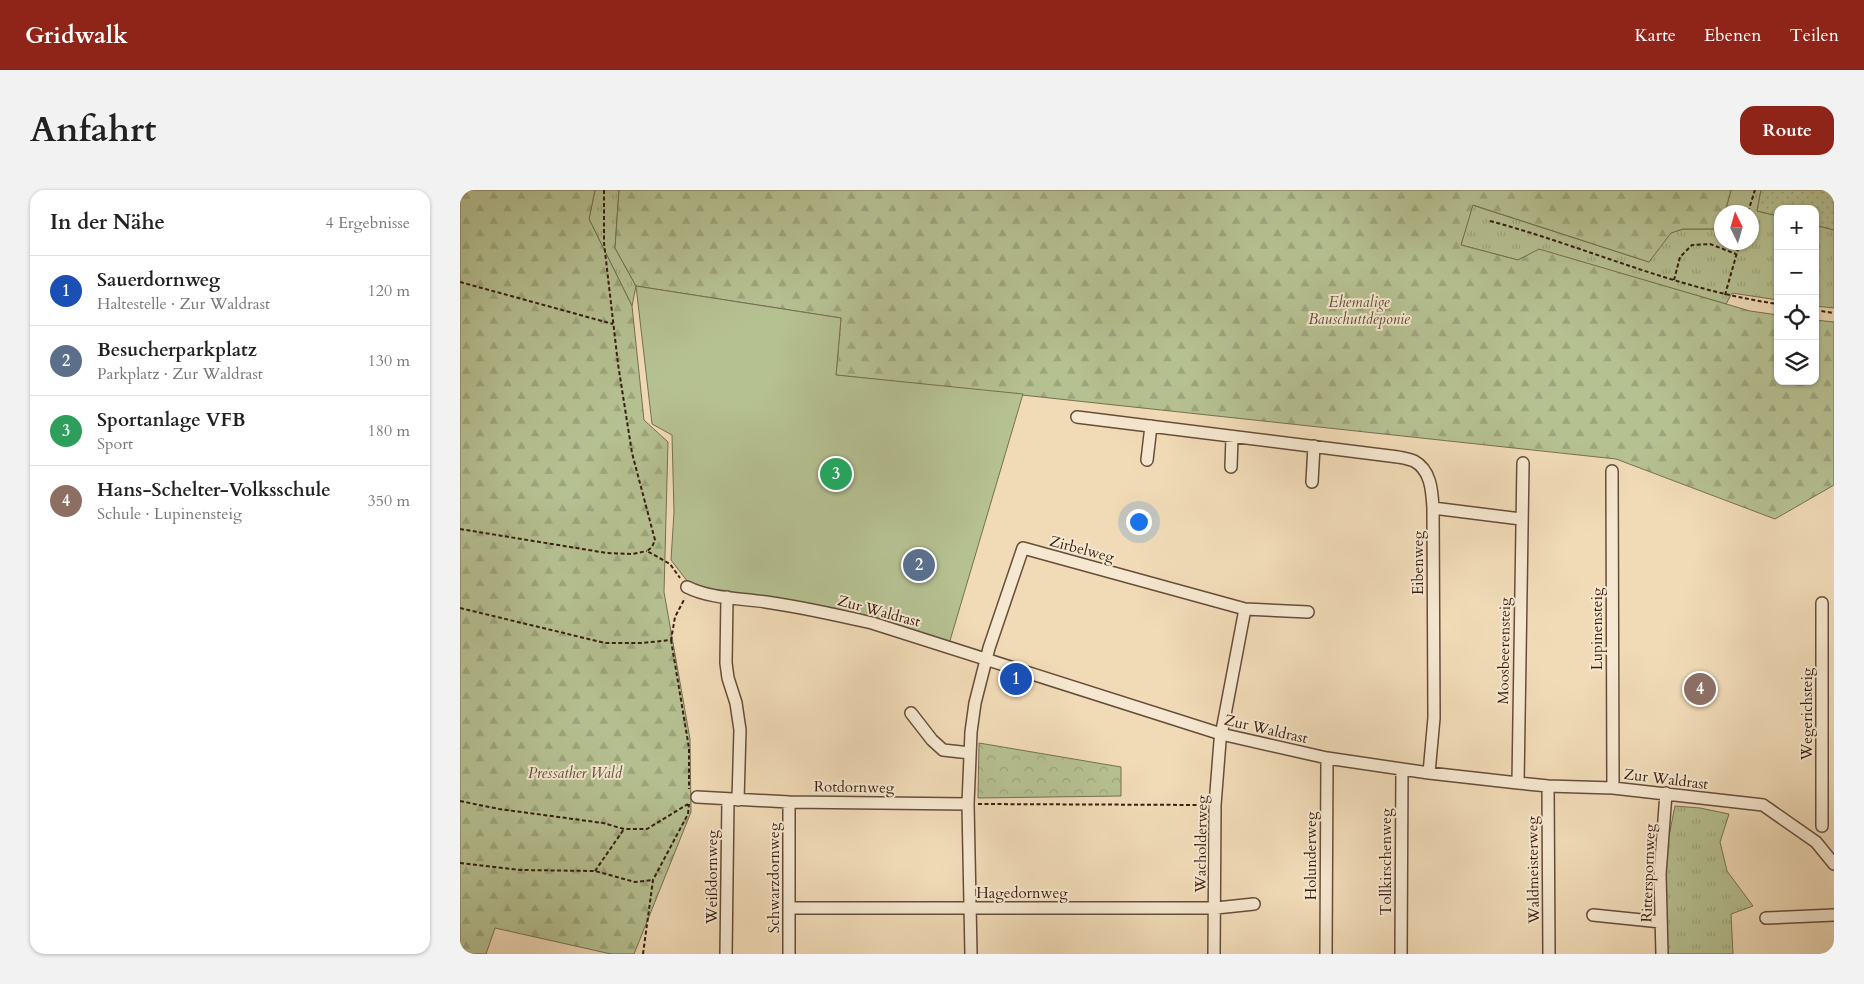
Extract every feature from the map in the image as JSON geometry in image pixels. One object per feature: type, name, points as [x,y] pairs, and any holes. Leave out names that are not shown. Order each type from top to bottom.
[{"type":"street","name":"Eibenweg","points":[[1077,417],[1398,456],[1414,461],[1425,470],[1432,492],[1433,508],[1434,718],[1429,773]]},
{"type":"street","points":[[1147,460],[1151,426]]},
{"type":"street","points":[[1231,467],[1232,437]]},
{"type":"street","points":[[1312,482],[1314,446]]},
{"type":"street","name":"Moosbeerensteig","points":[[1518,783],[1520,519],[1523,463]]},
{"type":"street","name":"Lupinensteig","points":[[1612,471],[1612,788]]},
{"type":"street","points":[[1433,508],[1520,519]]},
{"type":"street","name":"Zirbelweg","points":[[987,658],[1023,548],[1246,609],[1308,612]]},
{"type":"street","name":"Zur Waldrast","points":[[687,587],[700,594],[816,610],[872,623],[987,658],[1221,734],[1327,758],[1429,773],[1518,783],[1612,788],[1763,805],[1816,842],[1834,864]]},
{"type":"street","points":[[727,597],[726,663],[740,730],[733,800]]},
{"type":"street","name":"Wegerichsteig","points":[[1822,603],[1822,826]]},
{"type":"street","points":[[1221,734],[1246,609]]},
{"type":"street","points":[[971,954],[968,804],[970,753],[975,704],[987,658]]},
{"type":"street","points":[[910,713],[932,740],[943,750],[970,753]]},
{"type":"street","name":"Wacholderweg","points":[[1214,954],[1216,805],[1221,734]]},
{"type":"street","name":"Holunderweg","points":[[1326,954],[1327,758]]},
{"type":"street","name":"Tollkirschenweg","points":[[1401,954],[1402,769]]},
{"type":"street","name":"Waldmeisterweg","points":[[1548,786],[1549,954]]},
{"type":"street","name":"Ritterspornweg","points":[[1662,954],[1660,874],[1666,793]]},
{"type":"street","name":"Rotdornweg","points":[[692,799],[968,804]]},
{"type":"street","name":"Weißdornweg","points":[[726,954],[733,800]]},
{"type":"street","name":"Schwarzdornweg","points":[[789,802],[789,954]]},
{"type":"street","points":[[1816,842],[1822,826],[1834,824]]},
{"type":"street","name":"Hagedornweg","points":[[789,908],[1216,908],[1254,904]]},
{"type":"street","points":[[1593,915],[1661,922]]},
{"type":"street","points":[[1766,918],[1834,915]]},
{"type":"path","points":[[460,528],[607,553],[632,554],[652,547],[654,540],[632,453],[613,324],[604,243],[604,190]]},
{"type":"path","points":[[1750,205],[1755,190]]},
{"type":"path","points":[[1490,222],[1536,233],[1674,280],[1725,295],[1774,303]]},
{"type":"path","points":[[1674,280],[1680,257],[1692,245],[1710,244],[1736,254]]},
{"type":"path","points":[[1725,295],[1737,250]]},
{"type":"path","points":[[460,282],[613,324]]},
{"type":"path","points":[[1819,310],[1834,312]]},
{"type":"path","points":[[643,954],[653,880],[688,814],[692,799],[689,748],[671,640],[675,617],[685,600],[687,587],[670,564],[647,550]]},
{"type":"path","points":[[460,608],[605,643],[642,643],[671,640]]},
{"type":"path","points":[[460,801],[499,809],[603,823],[624,829],[647,829],[692,799]]},
{"type":"path","points":[[968,804],[1216,805]]},
{"type":"path","points":[[594,871],[624,829]]},
{"type":"path","points":[[460,863],[521,870],[594,871],[635,882],[653,880]]},
{"type":"green space","name":"Pressather Wald","points":[[460,190],[595,190],[589,219],[632,306],[644,420],[668,442],[664,592],[690,739],[691,812],[634,954],[611,954],[495,928],[486,954],[460,954]]},
{"type":"green space","points":[[595,190],[619,190],[615,248],[636,286],[632,306],[589,219]]},
{"type":"green space","name":"Ehemalige Bauschuttdeponie","points":[[619,190],[1731,190],[1727,205],[1714,205],[1714,229],[1683,229],[1671,233],[1649,262],[1473,205],[1461,245],[1518,260],[1539,249],[1750,311],[1774,314],[1774,385],[1819,385],[1819,320],[1834,322],[1834,485],[1775,519],[1616,459],[836,375],[841,318],[636,286],[615,248]]},
{"type":"green space","points":[[1731,190],[1761,190],[1758,205],[1727,205]]},
{"type":"green space","points":[[1761,190],[1834,190],[1834,230],[1819,226],[1819,205],[1774,205],[1774,215],[1759,211]]},
{"type":"green space","points":[[1472,205],[1649,262],[1670,233],[1683,229],[1714,229],[1714,250],[1759,250],[1759,211],[1774,215],[1774,299],[1732,293],[1726,304],[1539,250],[1518,260],[1461,245]]},
{"type":"green space","points":[[1819,226],[1834,230],[1834,308],[1819,306]]},
{"type":"green space","points":[[636,286],[841,318],[836,375],[1023,394],[949,644],[828,607],[691,586],[671,560],[674,512],[672,435],[652,424]]},
{"type":"green space","points":[[979,743],[1121,767],[1121,796],[978,798]]},
{"type":"green space","points":[[1675,806],[1700,808],[1729,814],[1720,842],[1727,871],[1753,906],[1731,914],[1733,954],[1667,954],[1665,887],[1667,846]]},
{"type":"place","name":"Sportanlage VFB","points":[[836,474]]},
{"type":"place","name":"Besucherparkplatz","points":[[919,565]]},
{"type":"place","name":"Sauerdornweg","points":[[1016,679]]},
{"type":"place","name":"Hans-Schelter-Volksschule","points":[[1700,689]]}]
